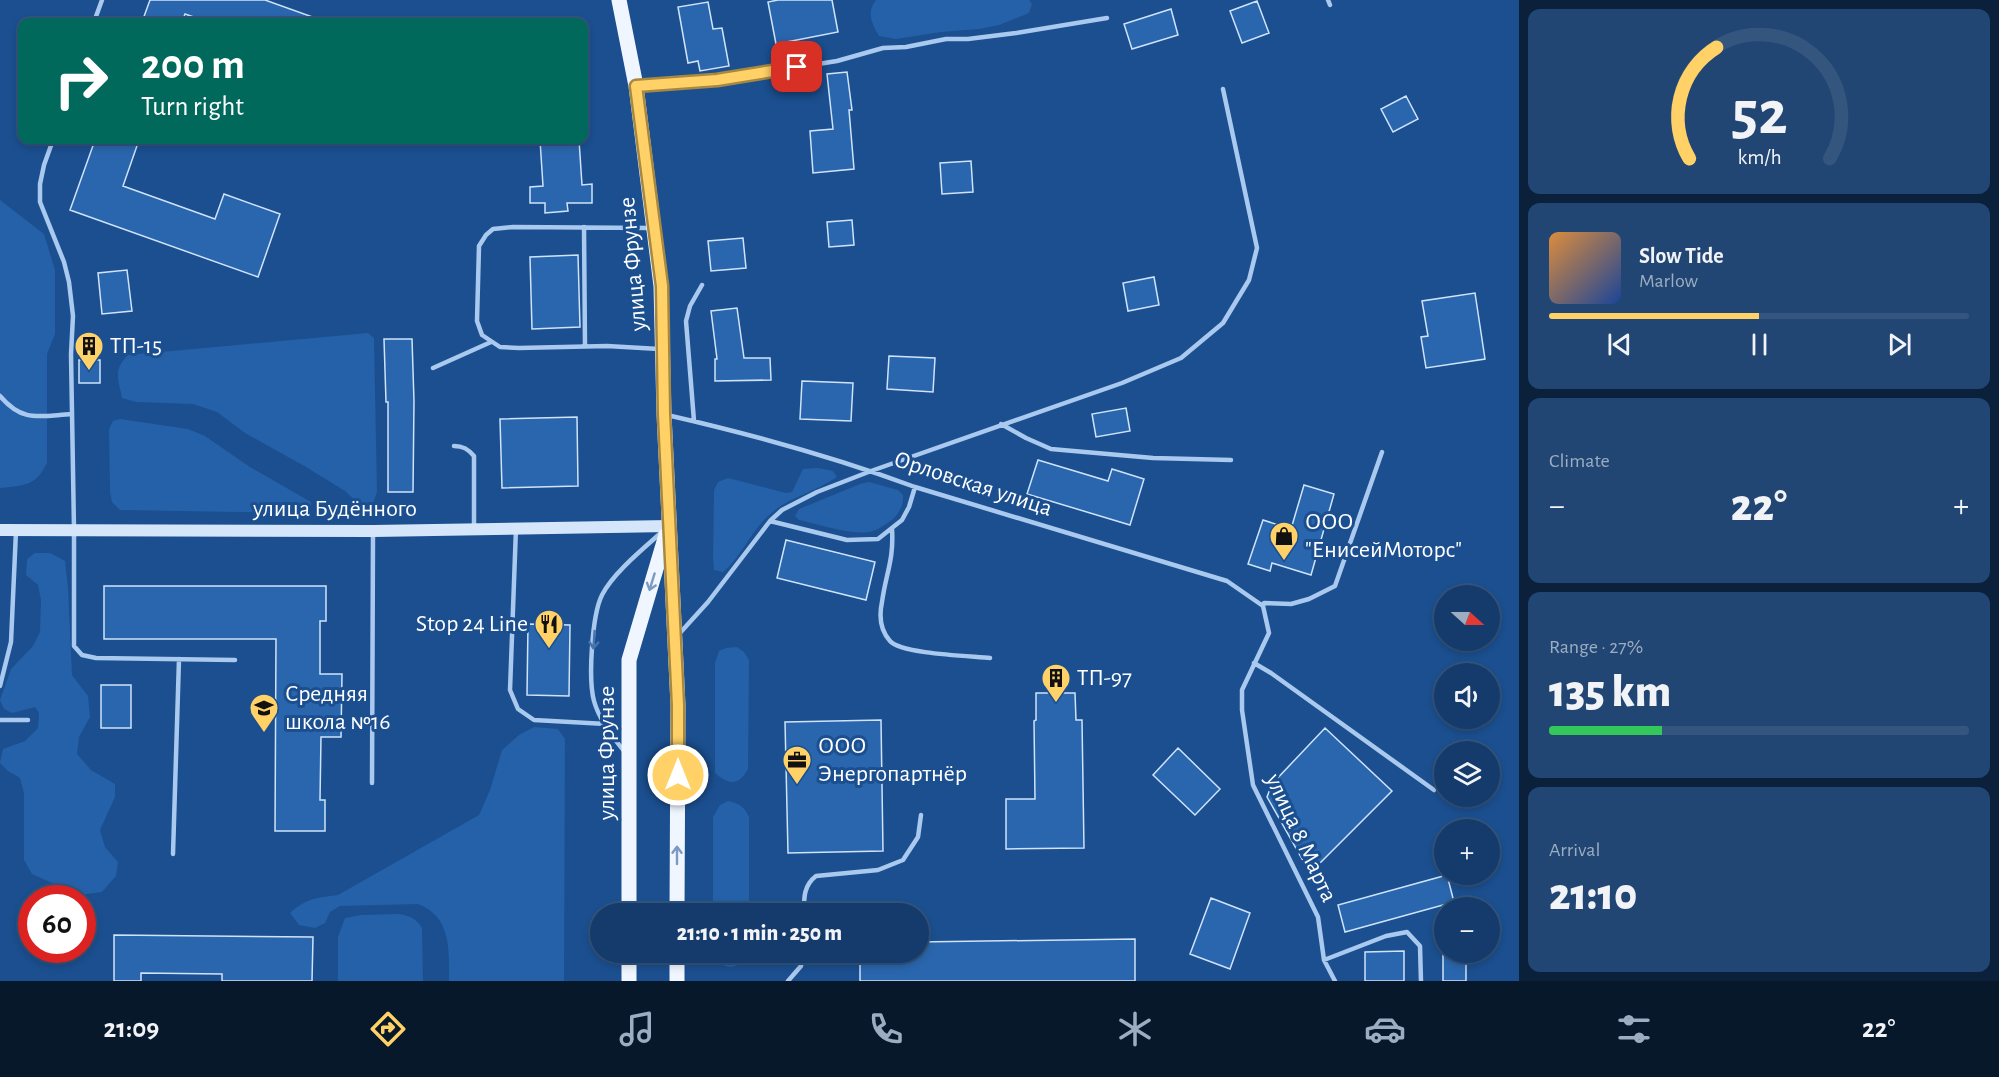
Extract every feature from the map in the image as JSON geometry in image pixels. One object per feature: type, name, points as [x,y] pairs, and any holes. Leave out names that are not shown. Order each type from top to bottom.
[{"type":"main road","name":"улица Фрунзе","points":[[619,0],[636,86],[662,286],[664,414],[678,705],[677,903]]},
{"type":"main road","name":"улица Фрунзе","points":[[629,903],[629,660],[669,526]]},
{"type":"main road","name":"улица Будённого","points":[[0,530],[373,531],[669,526]]},
{"type":"main road","points":[[629,963],[629,981]]},
{"type":"main road","points":[[677,963],[677,981]]},
{"type":"lane","points":[[95,18],[102,0]]},
{"type":"lane","points":[[636,86],[717,80],[837,61],[883,48],[906,47],[946,39],[968,39],[1016,33],[1107,18]]},
{"type":"lane","points":[[676,639],[708,602],[770,521],[782,510],[817,492],[871,471],[1122,383],[1181,358],[1223,323],[1249,280],[1257,248],[1223,88]]},
{"type":"lane","points":[[52,144],[40,184],[40,202],[56,239],[69,282],[72,316],[74,646],[82,655],[96,658],[235,660]]},
{"type":"lane","points":[[654,228],[513,227],[493,229],[479,246],[477,321],[482,334],[500,347],[641,347],[663,350]]},
{"type":"lane","points":[[584,227],[585,346]]},
{"type":"lane","points":[[694,421],[686,321],[690,306],[702,285]]},
{"type":"lane","points":[[433,368],[491,342]]},
{"type":"lane","points":[[0,396],[11,410],[25,416],[72,414]]},
{"type":"lane","name":"Орловская улица","points":[[664,414],[871,471],[915,487],[1227,581],[1263,606]]},
{"type":"lane","points":[[1001,424],[1051,449],[1154,458],[1231,460]]},
{"type":"lane","points":[[454,446],[461,446],[474,456],[474,529]]},
{"type":"lane","points":[[1263,606],[1264,603],[1292,604],[1335,585],[1382,452]]},
{"type":"lane","points":[[770,521],[847,540],[878,539],[902,520],[915,487]]},
{"type":"lane","points":[[629,758],[611,736],[594,701],[591,673],[595,617],[602,594],[630,560],[669,526]]},
{"type":"lane","points":[[516,528],[510,690],[519,709],[534,720],[606,724]]},
{"type":"lane","points":[[892,529],[894,550],[882,602],[880,624],[891,643],[908,650],[990,658]]},
{"type":"lane","points":[[0,686],[11,642],[16,531]]},
{"type":"lane","points":[[372,783],[373,531]]},
{"type":"lane","name":"улица 8 Марта","points":[[1263,606],[1269,633],[1242,690],[1242,710],[1253,785],[1318,917],[1324,960],[1335,981]]},
{"type":"lane","points":[[173,854],[179,659]]},
{"type":"lane","points":[[1254,663],[1434,790]]},
{"type":"lane","points":[[0,720],[28,720]]},
{"type":"lane","points":[[804,903],[808,882],[816,876],[878,870],[903,860],[918,837],[921,815]]},
{"type":"lane","points":[[1324,960],[1386,936],[1407,932],[1420,946],[1421,981]]},
{"type":"lane","points":[[788,981],[801,963]]},
{"type":"shaded area","points":[[876,0],[1029,0],[1032,4],[1029,13],[999,25],[896,39],[879,36],[876,32],[871,9]]},
{"type":"shaded area","points":[[0,200],[44,234],[55,270],[55,334],[47,354],[47,463],[39,476],[29,483],[2,488],[0,488]]},
{"type":"shaded area","points":[[368,333],[374,338],[377,492],[372,506],[364,509],[345,491],[245,433],[217,412],[193,404],[136,402],[122,398],[118,370],[128,355]]},
{"type":"shaded area","points":[[120,419],[188,429],[205,436],[250,467],[311,502],[311,508],[307,513],[120,510],[112,502],[110,492],[109,429],[113,421]]},
{"type":"shaded area","points":[[818,468],[833,471],[837,477],[775,510],[755,530],[723,572],[714,570],[714,490],[718,482],[728,478],[786,493],[792,492],[803,469]]},
{"type":"shaded area","points":[[869,482],[898,490],[903,495],[898,514],[876,530],[860,533],[843,531],[799,520],[795,516],[799,509]]},
{"type":"shaded area","points":[[35,553],[50,553],[65,561],[72,675],[88,696],[90,717],[79,737],[77,754],[91,770],[115,784],[115,797],[100,830],[105,847],[118,862],[116,876],[102,892],[96,893],[96,885],[57,885],[32,874],[24,860],[24,793],[20,778],[0,763],[3,749],[25,741],[38,728],[39,713],[35,707],[12,713],[4,709],[0,700],[11,669],[33,646],[40,632],[41,600],[38,585],[26,575],[27,559]]},
{"type":"shaded area","points":[[737,647],[749,660],[748,769],[745,775],[733,782],[724,780],[715,773],[715,663],[719,651]]},
{"type":"shaded area","points":[[534,727],[558,729],[565,739],[564,981],[449,981],[448,947],[443,926],[437,917],[418,904],[340,906],[330,912],[325,923],[315,928],[299,925],[290,913],[302,904],[318,898],[338,895],[479,815],[490,790],[502,750],[519,735]]},
{"type":"shaded area","points":[[728,801],[736,803],[745,810],[749,817],[749,903],[713,903],[713,817],[720,805]]},
{"type":"shaded area","points":[[399,914],[412,918],[422,928],[423,981],[338,981],[338,937],[345,918],[361,915]]},
{"type":"shaded area","points":[[720,963],[741,963],[732,967]]},
{"type":"building","points":[[150,0],[265,0],[315,18],[196,18],[185,14],[184,18],[143,18]]},
{"type":"building","points":[[832,0],[838,32],[776,44],[768,2]]},
{"type":"building","points":[[1257,1],[1269,33],[1242,43],[1230,11]]},
{"type":"building","points":[[708,2],[713,29],[722,28],[729,66],[700,71],[698,61],[688,63],[678,7]]},
{"type":"building","points":[[1171,9],[1178,35],[1132,49],[1124,24]]},
{"type":"building","points":[[847,72],[852,110],[849,110],[854,169],[813,173],[810,131],[833,129],[827,74]]},
{"type":"building","points":[[1406,96],[1418,119],[1393,132],[1381,109]]},
{"type":"building","points":[[94,144],[138,144],[123,186],[215,219],[224,194],[280,214],[258,277],[70,210]]},
{"type":"building","points":[[540,144],[579,144],[582,185],[592,184],[592,203],[567,203],[568,211],[545,213],[545,203],[530,203],[530,187],[543,186]]},
{"type":"building","points":[[971,161],[973,192],[942,194],[940,163]]},
{"type":"building","points":[[852,220],[854,245],[829,247],[827,222]]},
{"type":"building","points":[[743,238],[746,268],[711,271],[708,241]]},
{"type":"building","points":[[578,255],[580,327],[532,329],[530,257]]},
{"type":"building","points":[[127,270],[132,311],[102,314],[98,273]]},
{"type":"building","points":[[1154,277],[1159,305],[1128,311],[1123,283]]},
{"type":"building","points":[[1475,293],[1485,359],[1426,368],[1421,337],[1428,336],[1422,301]]},
{"type":"building","points":[[737,308],[744,358],[770,358],[771,380],[715,381],[715,359],[717,359],[711,311]]},
{"type":"building","points":[[384,339],[412,339],[413,492],[388,492],[388,402],[386,402]]},
{"type":"building","points":[[889,356],[935,358],[933,392],[887,389]]},
{"type":"building","name":"ТП-15","points":[[79,360],[100,360],[100,383],[79,383]]},
{"type":"building","points":[[802,381],[853,383],[851,421],[800,419]]},
{"type":"building","points":[[1126,408],[1130,431],[1096,437],[1092,414]]},
{"type":"building","points":[[577,417],[578,486],[502,488],[500,419]]},
{"type":"building","points":[[1038,460],[1108,481],[1112,469],[1144,479],[1130,525],[1027,494]]},
{"type":"building","points":[[1304,485],[1334,494],[1311,575],[1272,563],[1270,571],[1248,564],[1263,520],[1291,529]]},
{"type":"building","points":[[786,540],[875,562],[866,600],[777,578]]},
{"type":"building","points":[[104,586],[326,586],[326,621],[320,621],[320,674],[342,674],[341,737],[321,737],[320,800],[325,800],[325,831],[275,831],[276,639],[104,639]]},
{"type":"building","name":"Stop 24 Line","points":[[528,624],[570,625],[569,696],[527,695]]},
{"type":"building","points":[[101,685],[131,685],[131,728],[101,728]]},
{"type":"building","points":[[1036,693],[1075,693],[1076,720],[1082,720],[1084,848],[1006,849],[1006,799],[1035,799]]},
{"type":"building","points":[[881,720],[883,851],[788,853],[785,722]]},
{"type":"building","points":[[1325,728],[1392,791],[1310,873],[1267,797],[1272,784]]},
{"type":"building","points":[[1178,748],[1220,789],[1195,815],[1153,775]]},
{"type":"building","points":[[1434,879],[1434,885],[1450,885],[1453,897],[1434,897],[1434,908],[1345,932],[1338,905]]},
{"type":"building","points":[[1211,898],[1250,913],[1230,969],[1190,954]]},
{"type":"building","points":[[114,935],[313,937],[312,981],[222,981],[222,974],[141,973],[141,981],[114,981]]},
{"type":"building","points":[[1135,939],[1135,981],[860,981],[860,963],[929,963],[929,942]]},
{"type":"building","points":[[1404,951],[1404,981],[1365,981],[1365,952]]},
{"type":"building","points":[[1443,963],[1466,963],[1466,981],[1443,981]]},
{"type":"place","name":"ТП-15","points":[[89,372]]},
{"type":"place","name":"ООО \"ЕнисейМоторс\"","points":[[1284,562]]},
{"type":"place","name":"Stop 24 Line","points":[[549,650]]},
{"type":"place","name":"ТП-97","points":[[1056,704]]},
{"type":"place","name":"Средняя школа №16","points":[[264,734]]},
{"type":"place","name":"ООО Энергопартнёр","points":[[797,786]]},
{"type":"route","points":[[678,775],[676,639],[664,414],[662,286],[636,86],[717,80],[797,67]]}]
